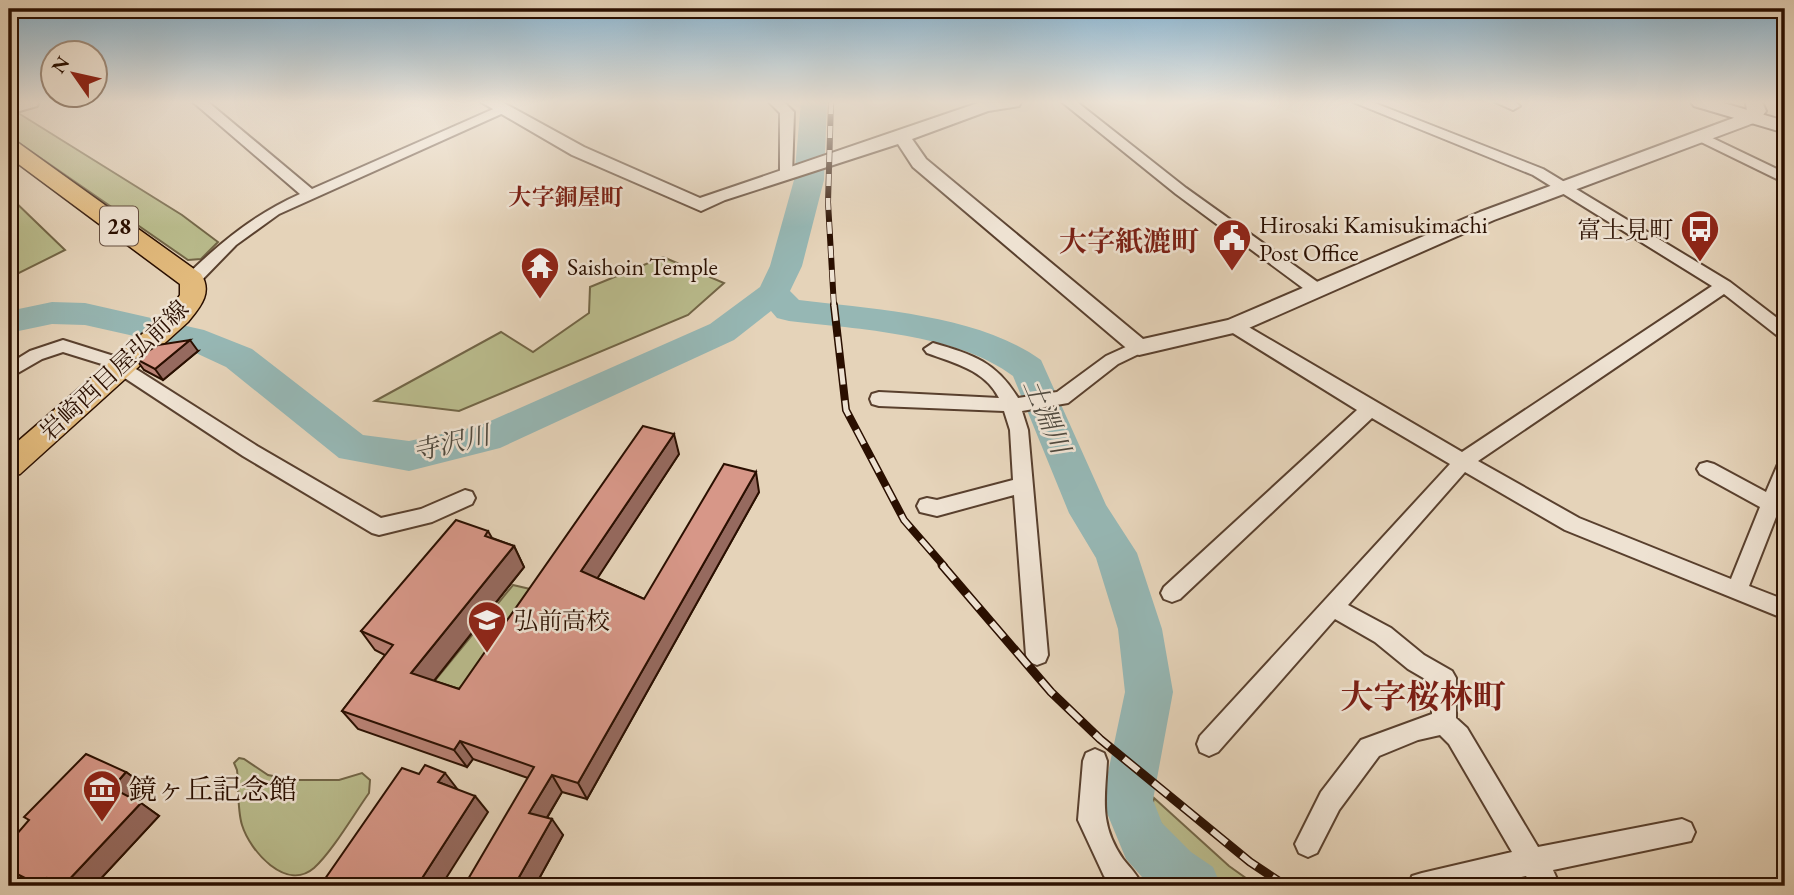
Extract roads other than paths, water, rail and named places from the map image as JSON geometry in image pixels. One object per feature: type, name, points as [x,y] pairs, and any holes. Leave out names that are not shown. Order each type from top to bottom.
[{"type":"main road","name":"岩崎西目屋弘前線","points":[[9,147],[191,280],[194,296],[176,319],[9,466]]},
{"type":"street","points":[[249,144],[309,194]]},
{"type":"street","points":[[191,280],[230,242],[249,228],[309,194],[416,144]]},
{"type":"street","points":[[566,144],[701,205],[718,196],[881,144]]},
{"type":"street","points":[[787,144],[787,173]]},
{"type":"street","points":[[906,144],[919,163],[1139,347]]},
{"type":"street","points":[[1122,144],[1181,191],[1317,290]]},
{"type":"street","points":[[1467,144],[1538,172],[1564,187],[1724,286],[1784,331]]},
{"type":"street","points":[[879,399],[1015,405],[1062,398],[1112,360],[1139,347],[1234,326],[1487,216],[1688,144]]},
{"type":"street","points":[[1715,144],[1785,179]]},
{"type":"street","points":[[1209,744],[1464,461],[1724,286]]},
{"type":"street","points":[[1234,326],[1370,409],[1572,524],[1785,610]]},
{"type":"street","points":[[9,372],[36,355],[62,346],[124,365],[250,451],[379,527],[425,516],[465,498]]},
{"type":"street","points":[[933,349],[976,364],[998,378],[1015,405],[1037,655]]},
{"type":"street","points":[[1172,593],[1370,409]]},
{"type":"street","points":[[1707,469],[1771,504]]},
{"type":"street","points":[[1737,590],[1785,469]]},
{"type":"street","points":[[927,506],[937,508],[1023,485]]},
{"type":"street","points":[[1332,607],[1383,635],[1416,662],[1444,678],[1444,723],[1458,736],[1547,886]]},
{"type":"street","points":[[1308,844],[1330,801],[1370,748],[1417,729],[1444,723]]},
{"type":"street","points":[[1094,761],[1091,820],[1113,867],[1129,886]]},
{"type":"street","points":[[1422,886],[1532,861],[1682,832]]},
{"type":"waterway","name":"土淵川","points":[[773,293],[786,266],[809,180],[811,144]]},
{"type":"waterway","name":"寺沢川","points":[[9,322],[52,313],[85,314],[192,338],[239,358],[353,448],[409,456],[487,438],[722,332],[773,293]]},
{"type":"waterway","name":"土淵川","points":[[773,293],[789,310],[883,321],[981,342],[1012,357],[1028,369],[1089,513],[1116,553],[1140,629],[1149,692],[1127,801],[1144,841],[1172,871],[1194,886]]},
{"type":"railway","points":[[830,144],[828,202],[834,307]]},
{"type":"railway","points":[[834,305],[846,410],[904,520],[944,566]]},
{"type":"railway","points":[[942,565],[1051,692],[1100,739],[1250,862],[1286,886]]},
{"type":"place","name":"富士見町","points":[[1700,263]]},
{"type":"place","name":"Hirosaki Kamisukimachi Post Office","points":[[1232,272]]},
{"type":"place","name":"Saishoin Temple","points":[[540,300]]},
{"type":"place","name":"弘前高校","points":[[487,654]]},
{"type":"place","name":"鏡ヶ丘記念館","points":[[102,823]]},
{"type":"district","name":"大字銅屋町","points":[[566,197]]},
{"type":"district","name":"大字紙漉町","points":[[1129,241]]},
{"type":"district","name":"大字桜林町","points":[[1423,696]]}]
